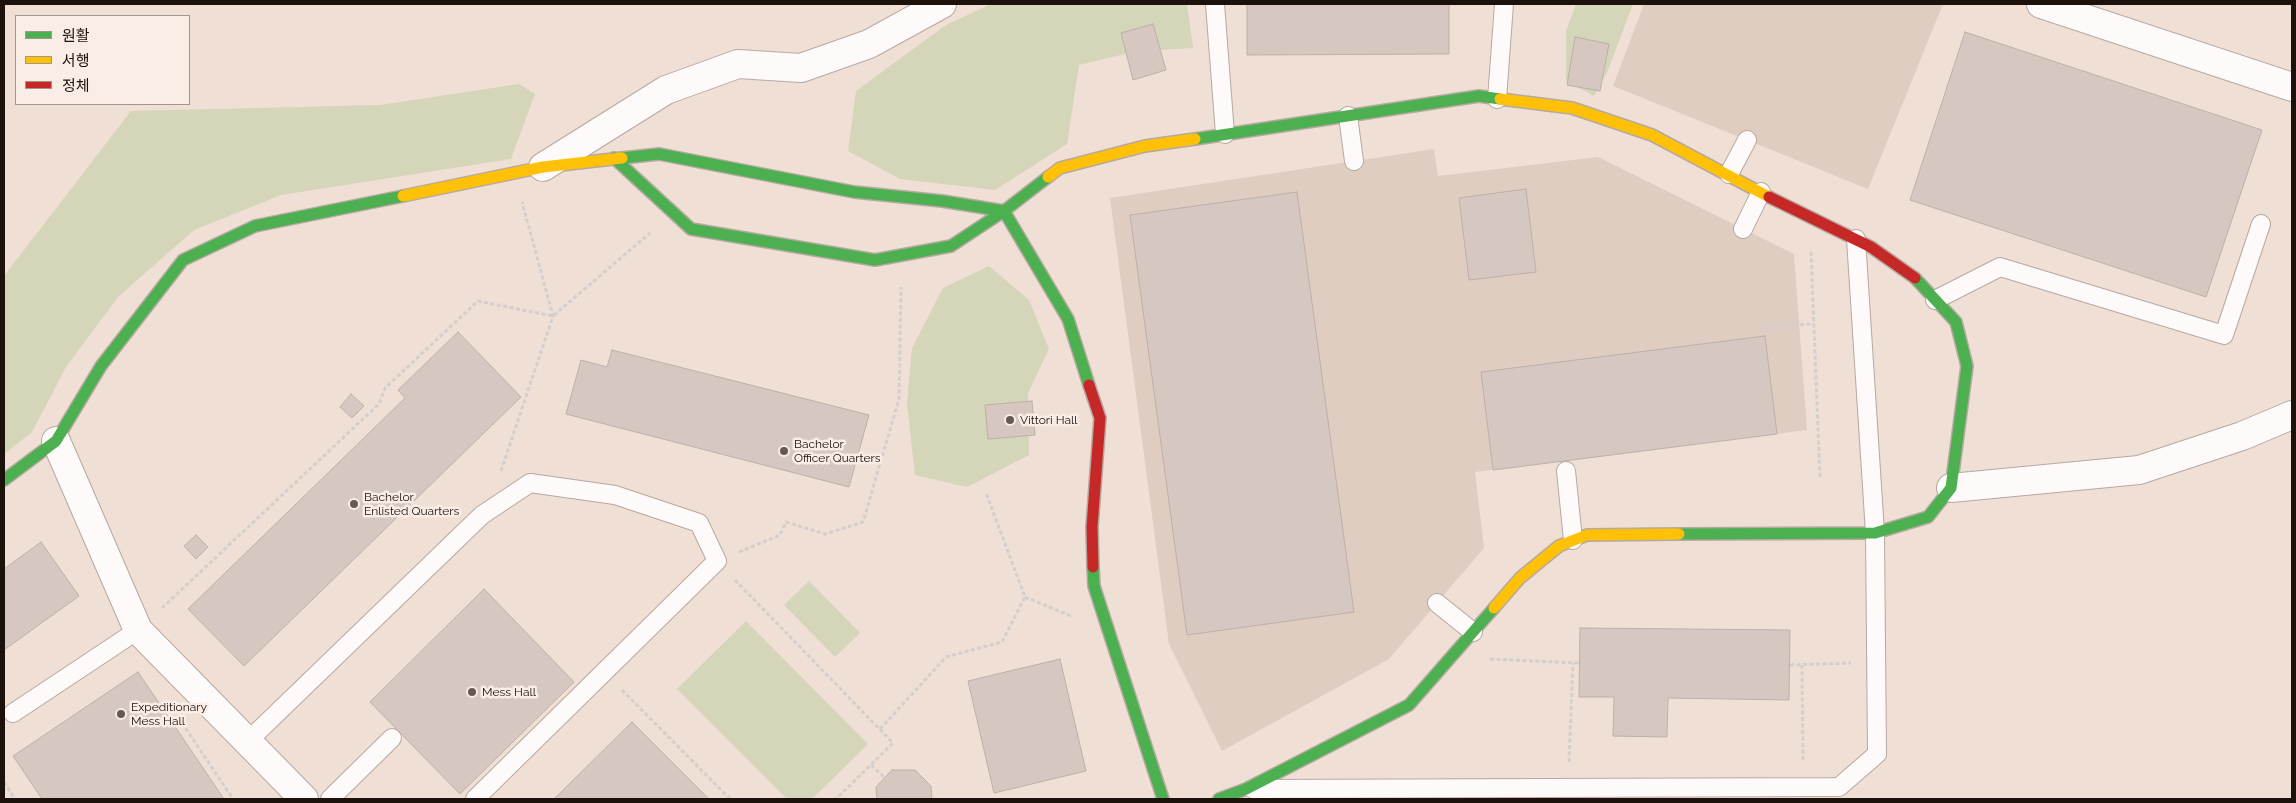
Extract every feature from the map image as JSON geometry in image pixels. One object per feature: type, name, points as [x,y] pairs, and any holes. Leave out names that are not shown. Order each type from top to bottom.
[{"type":"street","points":[[543,167],[666,90],[738,64],[801,68],[869,44],[942,4]]},
{"type":"street","points":[[2042,4],[2292,87]]},
{"type":"street","points":[[614,158],[691,230],[875,260],[951,246],[1004,211],[1060,168],[1145,146],[1479,96],[1572,108],[1652,135],[1810,218],[1871,246],[1914,277],[1956,322],[1967,366],[1951,488],[1928,517],[1875,533],[1587,535],[1574,540],[1559,546],[1520,578],[1409,706],[1246,789],[1219,799]]},
{"type":"street","points":[[4,480],[56,441],[101,366],[183,260],[256,226],[514,172],[614,158],[659,154],[854,192],[942,201],[1004,211]]},
{"type":"street","points":[[1004,211],[1068,319],[1100,418],[1092,527],[1094,586],[1163,799]]},
{"type":"street","points":[[1951,488],[2139,470],[2242,436],[2292,415]]},
{"type":"street","points":[[56,441],[138,630],[304,799]]},
{"type":"lane","points":[[1215,4],[1225,134]]},
{"type":"lane","points":[[1497,99],[1504,4]]},
{"type":"lane","points":[[1348,116],[1354,161]]},
{"type":"lane","points":[[1729,174],[1748,140]]},
{"type":"lane","points":[[1743,229],[1761,192]]},
{"type":"lane","points":[[1935,300],[2000,267],[2224,335],[2261,224]]},
{"type":"lane","points":[[1246,789],[1839,787],[1877,754],[1875,533],[1856,239]]},
{"type":"lane","points":[[1566,470],[1574,540]]},
{"type":"lane","points":[[248,742],[487,512],[530,483],[615,495],[698,523],[716,561],[475,799]]},
{"type":"lane","points":[[1437,603],[1473,632]]},
{"type":"lane","points":[[12,712],[138,630]]},
{"type":"lane","points":[[330,799],[392,738]]},
{"type":"path","points":[[514,172],[553,316]]},
{"type":"path","points":[[487,512],[553,316],[673,213]]},
{"type":"path","points":[[1810,218],[1820,479]]},
{"type":"path","points":[[836,799],[893,743],[716,561],[780,535],[786,522],[825,534],[863,522],[899,399],[901,256]]},
{"type":"path","points":[[138,630],[379,404],[385,388],[478,302],[553,316]]},
{"type":"path","points":[[1761,327],[1814,324]]},
{"type":"path","points":[[986,493],[1025,597],[1109,632]]},
{"type":"path","points":[[880,729],[946,657],[1002,642],[1025,597]]},
{"type":"path","points":[[1790,665],[1877,662]]},
{"type":"path","points":[[1569,788],[1573,663]]},
{"type":"path","points":[[1802,665],[1803,787]]},
{"type":"path","points":[[604,672],[730,799]]},
{"type":"path","points":[[871,765],[885,778]]},
{"type":"path","points":[[4,782],[15,799]]},
{"type":"shaded area","points":[[1644,4],[1943,4],[1868,189],[1613,86]]},
{"type":"shaded area","points":[[1434,149],[1438,176],[1598,157],[1794,254],[1807,430],[1475,472],[1484,548],[1389,659],[1222,751],[1169,644],[1110,198]]},
{"type":"green space","points":[[991,4],[1187,4],[1193,48],[1137,51],[1079,65],[1067,144],[995,190],[900,179],[848,151],[856,91],[946,25]]},
{"type":"green space","points":[[1576,4],[1633,4],[1608,70],[1594,96],[1566,81],[1566,31]]},
{"type":"green space","points":[[519,84],[535,94],[511,159],[281,195],[194,230],[118,297],[66,367],[32,432],[4,454],[4,276],[131,111],[380,105]]},
{"type":"green space","points":[[989,266],[1029,300],[1049,349],[1028,393],[1029,455],[967,487],[915,475],[907,403],[912,348],[943,288]]},
{"type":"green space","points":[[809,581],[860,633],[835,657],[784,605]]},
{"type":"green space","points":[[746,621],[868,744],[812,799],[787,799],[677,689]]},
{"type":"building","points":[[1247,4],[1449,4],[1449,54],[1247,55]]},
{"type":"building","points":[[1153,24],[1166,70],[1133,80],[1121,33]]},
{"type":"building","points":[[1965,32],[2262,130],[2206,297],[1910,200]]},
{"type":"building","points":[[1575,37],[1609,44],[1600,91],[1567,85]]},
{"type":"building","points":[[1526,189],[1536,272],[1469,280],[1459,198]]},
{"type":"building","points":[[1297,192],[1354,612],[1187,635],[1130,215]]},
{"type":"building","name":"Bachelor Enlisted Quarters","points":[[458,332],[521,397],[244,666],[188,609],[405,398],[398,390]]},
{"type":"building","points":[[1765,336],[1777,434],[1493,470],[1481,372]]},
{"type":"building","name":"Bachelor Officer Quarters","points":[[612,350],[869,415],[849,487],[566,414],[581,360],[607,367]]},
{"type":"building","points":[[351,394],[364,406],[352,418],[340,407]]},
{"type":"building","name":"Vittori Hall","points":[[1032,401],[1035,435],[988,439],[985,405]]},
{"type":"building","points":[[196,535],[208,547],[196,559],[184,546]]},
{"type":"building","points":[[41,542],[79,596],[4,650],[4,569]]},
{"type":"building","name":"Mess Hall","points":[[484,589],[574,682],[460,794],[370,702]]},
{"type":"building","points":[[1580,628],[1790,630],[1789,700],[1668,698],[1667,737],[1613,736],[1614,697],[1579,697]]},
{"type":"building","points":[[1060,659],[1086,771],[994,793],[968,681]]},
{"type":"building","name":"Expeditionary Mess Hall","points":[[138,672],[224,799],[42,799],[13,756]]},
{"type":"building","points":[[632,722],[709,799],[554,799]]},
{"type":"building","points":[[892,770],[915,770],[931,786],[932,799],[877,799],[876,787]]},
{"type":"traffic: fast","points":[[1195,139],[1479,96],[1500,99]]},
{"type":"traffic: fast","points":[[622,158],[659,154],[854,192],[942,201],[1004,211],[1068,319],[1089,385]]},
{"type":"traffic: fast","points":[[614,158],[691,229],[875,260],[951,246],[1004,211],[1048,177]]},
{"type":"traffic: fast","points":[[4,480],[56,441],[101,366],[183,260],[255,226],[403,196]]},
{"type":"traffic: fast","points":[[1679,534],[1875,533],[1928,517],[1951,488],[1967,366],[1956,322],[1915,278]]},
{"type":"traffic: fast","points":[[1093,567],[1094,586],[1163,799]]},
{"type":"traffic: fast","points":[[1219,799],[1246,789],[1409,705],[1494,608]]},
{"type":"traffic: slow","points":[[1500,99],[1572,108],[1652,135],[1769,197]]},
{"type":"traffic: slow","points":[[1048,177],[1060,168],[1145,146],[1195,139]]},
{"type":"traffic: slow","points":[[403,196],[543,167],[622,158]]},
{"type":"traffic: slow","points":[[1494,608],[1520,578],[1559,546],[1587,535],[1679,534]]},
{"type":"traffic: jam","points":[[1769,197],[1871,247],[1915,278]]},
{"type":"traffic: jam","points":[[1089,385],[1100,418],[1092,527],[1093,567]]},
{"type":"place","name":"Vittori Hall","points":[[1010,420]]},
{"type":"place","name":"Bachelor Officer Quarters","points":[[784,451]]},
{"type":"place","name":"Bachelor Enlisted Quarters","points":[[354,504]]},
{"type":"place","name":"Mess Hall","points":[[472,692]]},
{"type":"place","name":"Expeditionary Mess Hall","points":[[121,714]]}]
